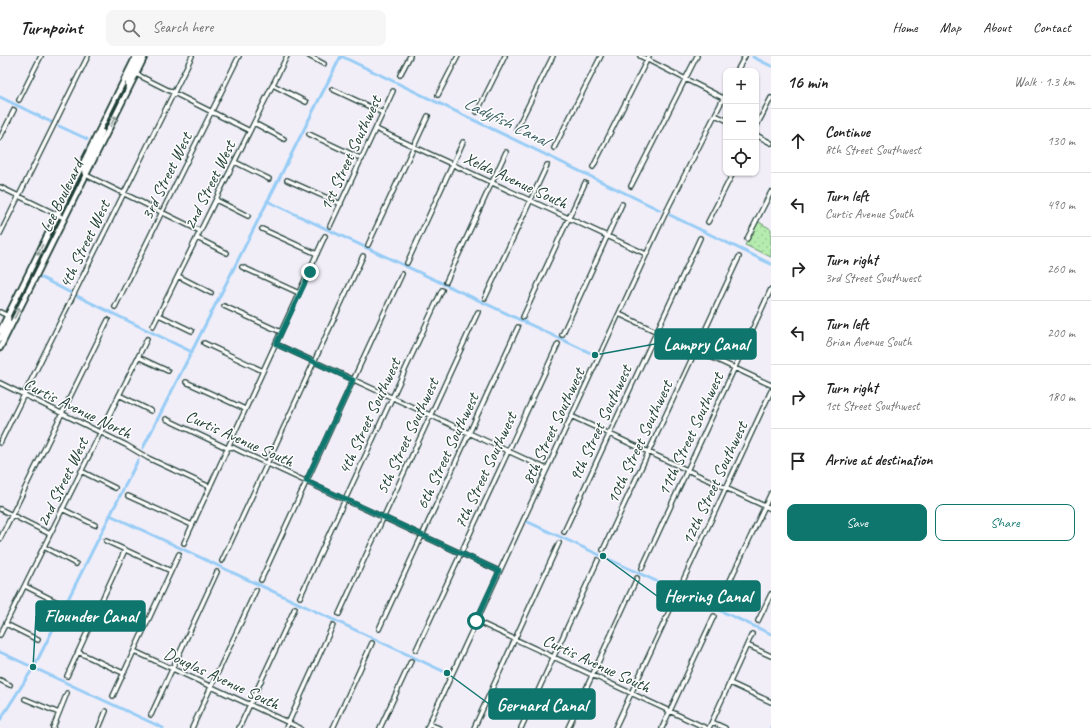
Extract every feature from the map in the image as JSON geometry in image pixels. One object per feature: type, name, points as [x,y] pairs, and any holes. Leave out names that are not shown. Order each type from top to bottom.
[{"type":"main road","name":"Lee Boulevard","points":[[0,331],[136,56]]},
{"type":"main road","points":[[128,91],[128,81],[140,56]]},
{"type":"main road","name":"Lee Boulevard","points":[[0,348],[145,56]]},
{"type":"main road","points":[[86,175],[85,168],[102,132],[100,128]]},
{"type":"main road","points":[[0,339],[8,322],[8,316]]},
{"type":"street","points":[[19,100],[41,56]]},
{"type":"street","points":[[0,234],[88,56]]},
{"type":"street","name":"4th Street West","points":[[0,443],[192,56]]},
{"type":"street","name":"3rd Street West","points":[[115,307],[239,56]]},
{"type":"street","name":"2nd Street West","points":[[153,326],[287,56]]},
{"type":"street","points":[[309,56],[324,64]]},
{"type":"street","points":[[400,75],[410,56]]},
{"type":"street","points":[[438,95],[458,56]]},
{"type":"street","points":[[477,112],[505,56]]},
{"type":"street","points":[[516,130],[553,56]]},
{"type":"street","points":[[554,148],[601,56]]},
{"type":"street","points":[[640,56],[648,58],[723,98]]},
{"type":"street","points":[[631,186],[697,56]]},
{"type":"street","points":[[738,68],[744,56]]},
{"type":"street","points":[[593,167],[648,58]]},
{"type":"street","points":[[136,74],[250,131]]},
{"type":"street","points":[[273,86],[306,102]]},
{"type":"street","points":[[332,90],[383,113]]},
{"type":"street","name":"1st Street Southwest","points":[[330,226],[393,91]]},
{"type":"street","name":"8th Street Southwest","points":[[427,728],[646,254],[723,98]]},
{"type":"street","points":[[759,122],[771,98]]},
{"type":"street","points":[[0,138],[14,110]]},
{"type":"street","points":[[715,115],[723,119]]},
{"type":"street","points":[[368,245],[428,116]]},
{"type":"street","points":[[254,124],[284,139]]},
{"type":"street","name":"Xelda Avenue South","points":[[376,129],[646,254]]},
{"type":"street","points":[[309,134],[362,159]]},
{"type":"street","points":[[759,137],[771,143]]},
{"type":"street","points":[[407,263],[463,142]]},
{"type":"street","points":[[446,282],[506,152]]},
{"type":"street","points":[[235,162],[269,179]]},
{"type":"street","points":[[485,298],[547,165]]},
{"type":"street","points":[[86,175],[200,231]]},
{"type":"street","points":[[708,222],[731,176]]},
{"type":"street","points":[[287,180],[341,204]]},
{"type":"street","points":[[523,317],[585,183]]},
{"type":"street","points":[[0,186],[64,218]]},
{"type":"street","points":[[747,239],[771,192]]},
{"type":"street","points":[[216,200],[248,216]]},
{"type":"street","points":[[562,335],[622,204]]},
{"type":"street","points":[[262,229],[317,254]]},
{"type":"street","name":"1st Street Southwest","points":[[184,543],[326,236]]},
{"type":"street","points":[[197,238],[227,253]]},
{"type":"street","name":"9th Street Southwest","points":[[564,532],[700,238]]},
{"type":"street","points":[[222,562],[364,256]]},
{"type":"street","name":"10th Street Southwest","points":[[603,550],[739,257]]},
{"type":"street","points":[[242,267],[299,293]]},
{"type":"street","points":[[261,580],[402,274]]},
{"type":"street","points":[[178,276],[211,293]]},
{"type":"street","name":"11th Street Southwest","points":[[642,568],[771,289]]},
{"type":"street","name":"4th Street Southwest","points":[[300,597],[442,290]]},
{"type":"street","points":[[224,306],[281,332]]},
{"type":"street","points":[[0,312],[8,316]]},
{"type":"street","name":"5th Street Southwest","points":[[339,614],[478,312]]},
{"type":"street","points":[[159,314],[192,331]]},
{"type":"street","points":[[618,314],[771,385]]},
{"type":"street","points":[[0,539],[108,320]]},
{"type":"street","name":"6th Street Southwest","points":[[379,629],[518,327]]},
{"type":"street","name":"2nd Street West","points":[[0,636],[147,339]]},
{"type":"street","points":[[204,343],[263,370]]},
{"type":"street","points":[[276,344],[547,469]]},
{"type":"street","name":"7th Street Southwest","points":[[416,650],[558,344]]},
{"type":"street","points":[[138,356],[168,371]]},
{"type":"street","points":[[186,382],[246,409]]},
{"type":"street","name":"Curtis Avenue North","points":[[0,383],[210,487]]},
{"type":"street","name":"12th Street Southwest","points":[[681,585],[771,391]]},
{"type":"street","points":[[119,395],[151,411]]},
{"type":"street","points":[[571,416],[771,508]]},
{"type":"street","name":"Curtis Avenue South","points":[[166,420],[228,448],[232,447],[499,571]]},
{"type":"street","points":[[82,471],[115,488]]},
{"type":"street","points":[[719,604],[771,493]]},
{"type":"street","points":[[128,496],[192,525]]},
{"type":"street","points":[[0,509],[50,534]]},
{"type":"street","points":[[62,509],[95,525]]},
{"type":"street","points":[[106,541],[170,571]]},
{"type":"street","points":[[474,728],[559,543]]},
{"type":"street","points":[[44,548],[76,564]]},
{"type":"street","points":[[67,676],[125,550]]},
{"type":"street","points":[[113,696],[179,554]]},
{"type":"street","points":[[521,728],[598,560]]},
{"type":"street","points":[[151,715],[217,572]]},
{"type":"street","points":[[568,728],[637,578]]},
{"type":"street","points":[[25,586],[57,602]]},
{"type":"street","points":[[192,728],[256,590]]},
{"type":"street","points":[[758,621],[769,603],[771,594]]},
{"type":"street","points":[[615,728],[674,599]]},
{"type":"street","points":[[239,728],[295,608]]},
{"type":"street","points":[[662,728],[714,616]]},
{"type":"street","name":"Curtis Avenue South","points":[[476,621],[708,728]]},
{"type":"street","points":[[6,624],[38,640]]},
{"type":"street","points":[[286,728],[333,626]]},
{"type":"street","points":[[708,728],[752,634]]},
{"type":"street","points":[[333,728],[372,643]]},
{"type":"street","points":[[747,644],[771,656]]},
{"type":"street","name":"Douglas Avenue South","points":[[134,651],[300,728]]},
{"type":"street","points":[[78,652],[123,673]]},
{"type":"street","points":[[380,728],[410,661]]},
{"type":"street","points":[[0,680],[10,685]]},
{"type":"street","points":[[730,683],[771,702]]},
{"type":"street","points":[[53,728],[67,693]]},
{"type":"street","points":[[25,699],[59,713]]},
{"type":"street","points":[[99,728],[106,711]]},
{"type":"street","points":[[712,722],[725,728]]},
{"type":"street","points":[[429,724],[439,728]]},
{"type":"green space","points":[[757,221],[771,229],[771,257],[745,245]]},
{"type":"waterway","name":"Ladyfish Canal","points":[[341,56],[660,210]]},
{"type":"waterway","points":[[143,448],[341,56]]},
{"type":"waterway","points":[[753,57],[771,66]]},
{"type":"waterway","points":[[0,97],[51,122]]},
{"type":"waterway","points":[[59,126],[87,139]]},
{"type":"waterway","points":[[267,201],[595,355]]},
{"type":"waterway","name":"Ladyfish Canal","points":[[670,215],[771,264]]},
{"type":"waterway","points":[[40,277],[71,293]]},
{"type":"waterway","points":[[77,296],[192,352]]},
{"type":"waterway","points":[[0,720],[35,665],[138,460]]},
{"type":"waterway","points":[[110,515],[447,673]]},
{"type":"waterway","points":[[528,522],[771,634]]},
{"type":"waterway","points":[[0,652],[163,728]]},
{"type":"place","name":"Lampry Canal","points":[[595,355]]},
{"type":"place","name":"Herring Canal","points":[[603,556]]},
{"type":"place","name":"Flounder Canal","points":[[33,667]]},
{"type":"place","name":"Gernard Canal","points":[[447,673]]},
{"type":"route","points":[[310,272],[276,344],[353,380],[306,481],[499,571],[476,621]]}]
